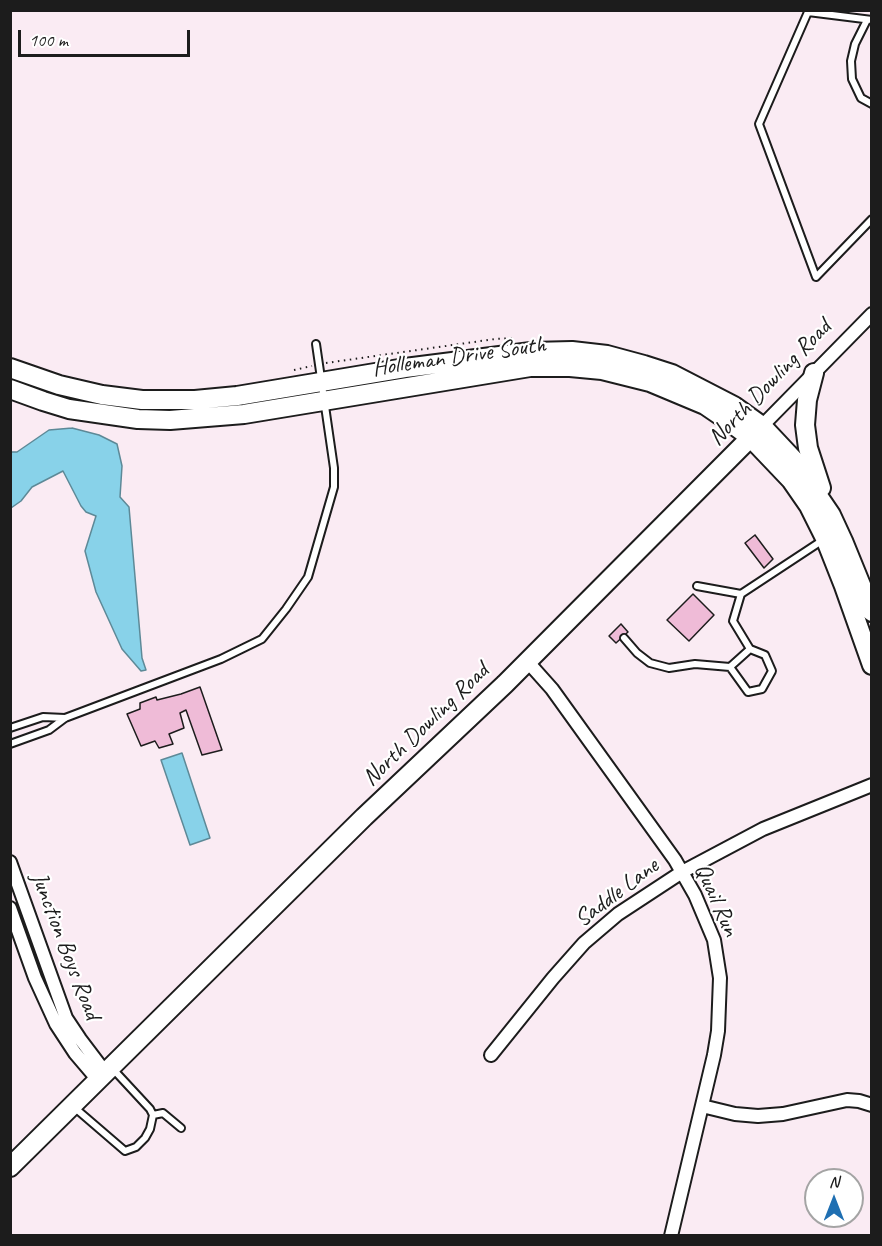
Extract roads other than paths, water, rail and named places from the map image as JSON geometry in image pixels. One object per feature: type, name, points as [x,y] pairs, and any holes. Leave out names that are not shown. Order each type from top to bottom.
[{"type":"street","name":"North Dowling Road","points":[[10,1167],[355,826],[527,661],[872,314]]},
{"type":"street","name":"Holleman Drive South","points":[[10,389],[69,409],[138,419],[170,420],[244,414],[405,368],[531,352],[572,351],[607,356],[672,374],[734,406],[757,432],[791,480],[809,507],[825,538],[872,665]]},
{"type":"street","name":"Holleman Drive South","points":[[11,369],[59,385],[102,395],[141,400],[195,400],[324,391]]},
{"type":"street","points":[[814,373],[807,400],[806,434],[808,448],[831,515]]},
{"type":"street","name":"Holleman Drive South","points":[[757,432],[793,459],[831,515],[872,612]]},
{"type":"street","name":"Quail Run","points":[[527,661],[552,689],[682,872],[695,895],[714,940],[720,978],[718,1031],[671,1236]]},
{"type":"street","name":"Saddle Lane","points":[[491,1055],[584,943],[618,914],[682,872],[763,829],[872,785]]},
{"type":"street","name":"Junction Boys Road","points":[[10,861],[66,1018],[105,1073]]},
{"type":"street","name":"Junction Boys Road","points":[[10,908],[35,978],[56,1024],[75,1053],[105,1073]]},
{"type":"street","points":[[702,1106],[735,1114],[758,1116],[783,1114],[847,1100],[872,1105]]},
{"type":"lane","points":[[872,104],[861,98],[852,79],[851,61],[855,45],[869,20],[808,12],[759,124],[816,277],[872,219]]},
{"type":"lane","points":[[10,744],[49,730],[65,718],[221,659],[262,639],[308,577],[334,487],[334,468],[316,344]]},
{"type":"lane","points":[[730,667],[748,692],[762,688],[772,672],[765,655],[750,650],[733,621],[741,594],[825,538]]},
{"type":"lane","points":[[697,586],[741,594]]},
{"type":"lane","points":[[624,638],[637,653],[650,663],[669,668],[695,664],[730,667],[750,650]]},
{"type":"lane","points":[[22,740],[13,727],[43,717],[65,718]]},
{"type":"lane","points":[[72,1106],[125,1152],[136,1147],[145,1138],[150,1130],[153,1115],[144,1101],[105,1073]]},
{"type":"lane","points":[[153,1115],[163,1113],[181,1128]]},
{"type":"water","points":[[72,428],[99,435],[117,444],[122,466],[120,497],[129,507],[142,658],[146,670],[141,671],[122,649],[96,592],[85,551],[96,516],[86,512],[81,506],[63,471],[32,487],[21,501],[11,508],[11,452],[17,452],[49,430]]},
{"type":"water","points":[[182,753],[210,838],[190,845],[161,760]]}]
